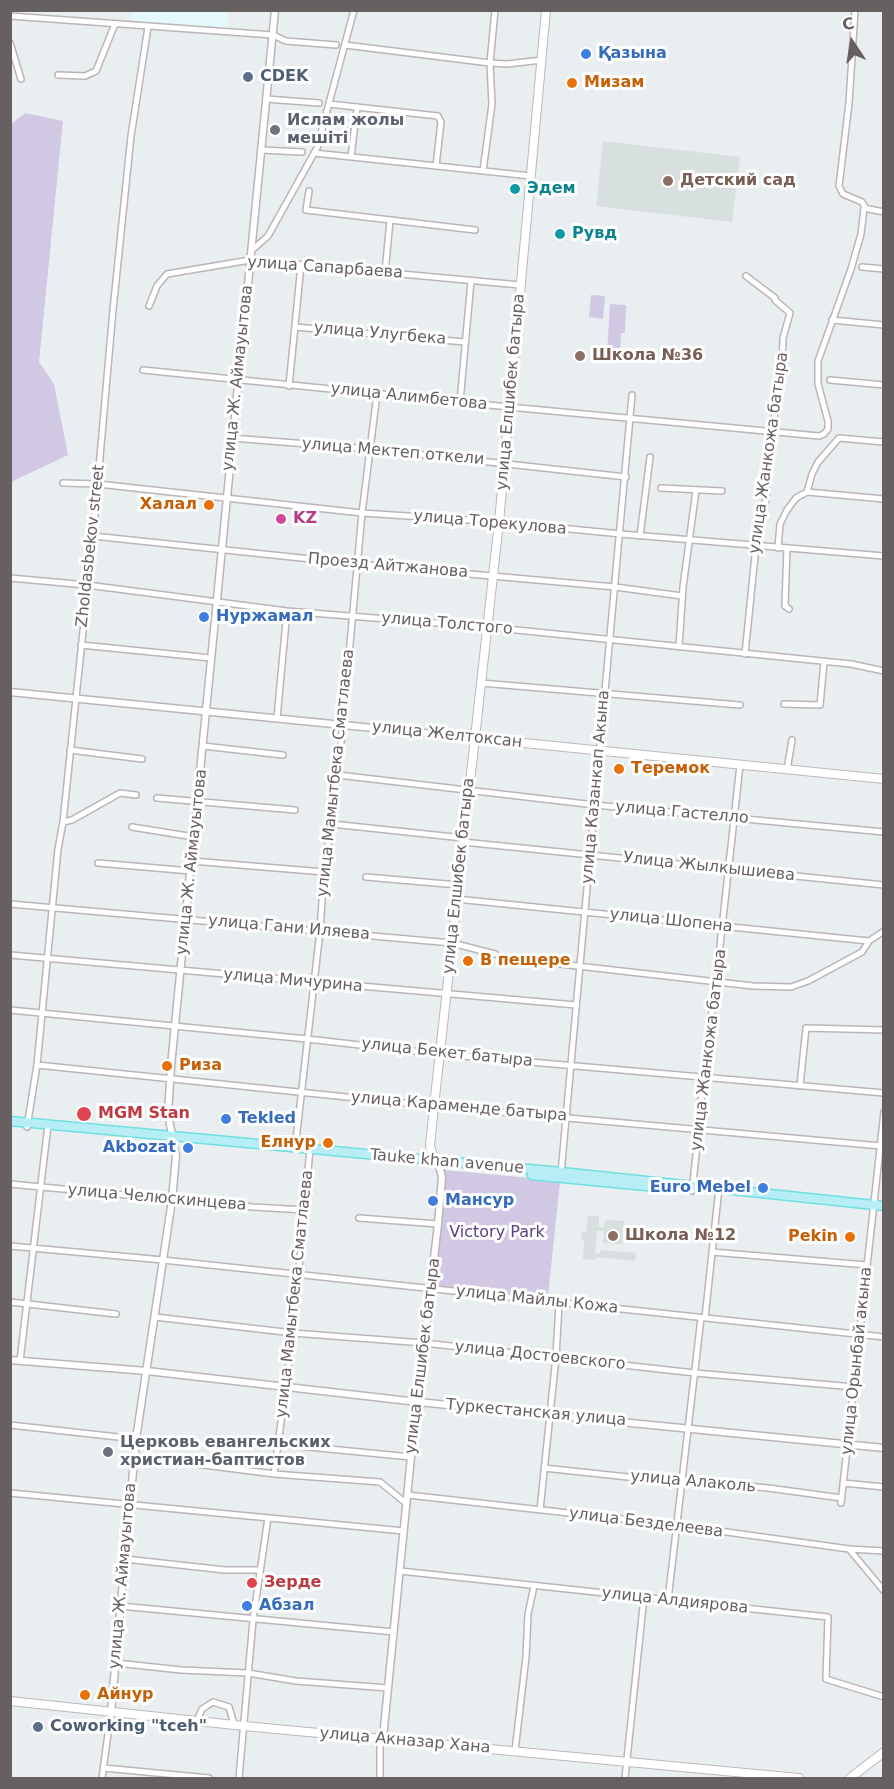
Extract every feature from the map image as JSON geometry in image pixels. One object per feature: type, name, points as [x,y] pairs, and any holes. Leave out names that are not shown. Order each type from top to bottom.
[{"type":"main road","name":"улица Елшибек батыра","points":[[438,1163],[430,1146],[499,522],[546,10]]},
{"type":"main road","name":"улица Желтоксан","points":[[474,738],[884,779]]},
{"type":"main road","name":"Tauke khan avenue","points":[[10,1123],[884,1208]]},
{"type":"main road","name":"улица Акназар Хана","points":[[10,1701],[244,1726],[515,1751],[725,1775],[797,1778]]},
{"type":"main road","points":[[850,1779],[884,1752]]},
{"type":"street","name":"улица Ж. Аймауытова","points":[[111,1712],[136,1439],[172,1200],[176,1156],[168,1114],[170,1080],[275,10]]},
{"type":"street","points":[[251,251],[268,236],[314,153],[354,10]]},
{"type":"street","points":[[483,171],[492,104],[490,63],[495,10]]},
{"type":"street","points":[[855,10],[849,103],[839,186],[843,194],[862,202],[865,207],[861,234],[832,320],[884,325]]},
{"type":"street","points":[[10,16],[273,35],[286,41],[336,45]]},
{"type":"street","points":[[58,75],[85,76],[96,71],[115,24]]},
{"type":"street","name":"Zholdasbekov street","points":[[27,1125],[43,1013],[58,849],[63,822],[93,536],[129,159],[148,27]]},
{"type":"street","points":[[10,43],[21,79]]},
{"type":"street","points":[[345,45],[490,63],[507,64],[542,60]]},
{"type":"street","points":[[266,99],[319,103]]},
{"type":"street","points":[[329,104],[438,116],[441,122],[436,166]]},
{"type":"street","points":[[351,157],[357,107]]},
{"type":"street","points":[[261,150],[302,152]]},
{"type":"street","points":[[314,153],[531,176]]},
{"type":"street","points":[[309,191],[306,210],[475,230]]},
{"type":"street","points":[[865,207],[884,212]]},
{"type":"street","points":[[385,273],[390,220]]},
{"type":"street","name":"улица Сапарбаева","points":[[148,306],[157,286],[167,274],[250,260],[520,285]]},
{"type":"street","points":[[289,386],[301,265]]},
{"type":"street","points":[[862,267],[884,269]]},
{"type":"street","name":"улица Жанкожа батыра","points":[[745,654],[756,546],[765,506],[772,432],[782,368],[783,338],[790,313],[775,298],[746,276]]},
{"type":"street","points":[[460,402],[471,280]]},
{"type":"street","name":"улица Алимбетова","points":[[143,370],[819,436],[828,429],[828,421],[818,384],[818,361],[832,320]]},
{"type":"street","name":"улица Улугбека","points":[[295,327],[465,342]]},
{"type":"street","points":[[830,380],[884,385]]},
{"type":"street","name":"улица Мамытбека Сматлаева","points":[[295,1149],[320,931],[324,872],[338,775],[362,513],[378,394]]},
{"type":"street","name":"улица Казанкап Акына","points":[[561,1175],[632,395]]},
{"type":"street","name":"улица Мектеп откели","points":[[232,438],[370,449],[626,477]]},
{"type":"street","points":[[807,492],[818,462],[839,438],[884,442]]},
{"type":"street","points":[[640,536],[650,457]]},
{"type":"street","name":"улица Торекулова","points":[[63,483],[98,484],[362,513],[499,522],[884,556]]},
{"type":"street","points":[[661,488],[722,491]]},
{"type":"street","points":[[679,647],[682,596],[696,490]]},
{"type":"street","points":[[778,548],[780,524],[787,510],[796,498],[807,492],[884,498]]},
{"type":"street","name":"Проезд Айтжанова","points":[[93,536],[358,564],[615,587],[682,596]]},
{"type":"street","points":[[788,548],[785,606],[789,609]]},
{"type":"street","name":"улица Толстого","points":[[10,578],[87,585],[287,611],[487,627],[824,662],[884,671]]},
{"type":"street","points":[[277,718],[287,611]]},
{"type":"street","points":[[81,645],[211,658]]},
{"type":"street","points":[[784,704],[820,705],[824,662]]},
{"type":"street","points":[[481,683],[740,705]]},
{"type":"street","name":"улица Желтоксан","points":[[10,692],[474,738]]},
{"type":"street","points":[[787,770],[792,740]]},
{"type":"street","points":[[203,746],[283,755]]},
{"type":"street","points":[[70,750],[142,759]]},
{"type":"street","name":"улица Жанкожа батыра","points":[[693,1188],[703,1077],[723,926],[740,765]]},
{"type":"street","name":"улица Гастелло","points":[[338,775],[595,805],[884,832]]},
{"type":"street","points":[[63,822],[72,820],[120,793],[136,795]]},
{"type":"street","points":[[157,798],[295,810]]},
{"type":"street","points":[[332,824],[463,840]]},
{"type":"street","points":[[132,827],[194,837]]},
{"type":"street","name":"Улица Жылкышиева","points":[[463,840],[590,856],[884,885]]},
{"type":"street","points":[[192,861],[324,872]]},
{"type":"street","points":[[98,863],[191,871]]},
{"type":"street","points":[[366,876],[458,885]]},
{"type":"street","name":"улица Шопена","points":[[456,899],[869,941]]},
{"type":"street","name":"улица Гани Иляева","points":[[10,904],[452,943],[495,954]]},
{"type":"street","points":[[525,960],[753,986],[790,987],[808,981],[862,951],[869,941],[884,931]]},
{"type":"street","name":"улица Мичурина","points":[[10,955],[576,1005]]},
{"type":"street","name":"улица Бекет батыра","points":[[10,1010],[440,1054],[884,1093]]},
{"type":"street","points":[[800,1086],[806,1028],[884,1030]]},
{"type":"street","name":"улица Караменде батыра","points":[[37,1065],[434,1106],[881,1146]]},
{"type":"street","name":"улица Орынбай акына","points":[[841,1500],[884,1112]]},
{"type":"street","points":[[20,1361],[47,1128]]},
{"type":"street","name":"улица Мамытбека Сматлаева","points":[[274,1474],[293,1333],[310,1151]]},
{"type":"street","name":"улица Елшибек батыра","points":[[383,1738],[411,1457],[438,1224],[442,1177],[438,1163]]},
{"type":"street","name":"улица Челюскинцева","points":[[10,1184],[304,1210]]},
{"type":"street","points":[[668,1600],[694,1373],[719,1191]]},
{"type":"street","points":[[359,1218],[438,1224]]},
{"type":"street","name":"улица Майлы Кожа","points":[[10,1246],[163,1260],[884,1337]]},
{"type":"street","points":[[712,1252],[867,1266]]},
{"type":"street","points":[[10,1302],[116,1314]]},
{"type":"street","points":[[540,1510],[556,1357],[559,1303]]},
{"type":"street","name":"улица Достоевского","points":[[155,1317],[293,1333],[424,1343],[694,1373],[854,1387]]},
{"type":"street","name":"Туркестанская улица","points":[[10,1360],[147,1371],[418,1402],[884,1448]]},
{"type":"street","points":[[10,1425],[136,1439]]},
{"type":"street","points":[[278,1444],[411,1457]]},
{"type":"street","points":[[134,1456],[274,1474],[380,1482],[407,1504]]},
{"type":"street","name":"улица Алаколь","points":[[544,1468],[665,1481],[682,1480],[841,1500]]},
{"type":"street","points":[[843,1483],[884,1487]]},
{"type":"street","points":[[10,1492],[404,1531]]},
{"type":"street","name":"улица Безделеева","points":[[408,1495],[676,1525],[849,1549],[884,1551]]},
{"type":"street","points":[[239,1779],[253,1620],[268,1518]]},
{"type":"street","points":[[849,1549],[884,1591]]},
{"type":"street","points":[[125,1559],[225,1569],[260,1570]]},
{"type":"street","name":"улица Алдиярова","points":[[400,1571],[828,1617],[826,1679],[884,1697]]},
{"type":"street","points":[[515,1751],[526,1657],[528,1614],[534,1586]]},
{"type":"street","points":[[625,1779],[644,1597]]},
{"type":"street","points":[[120,1606],[394,1632]]},
{"type":"street","points":[[116,1663],[181,1670],[248,1673],[296,1681],[388,1688]]},
{"type":"street","points":[[197,1721],[202,1709],[213,1702],[229,1707],[234,1724]]},
{"type":"street","points":[[102,1779],[111,1712]]},
{"type":"street","points":[[380,1779],[380,1746],[383,1738]]},
{"type":"street","points":[[104,1767],[209,1779]]},
{"type":"shaded area","points":[[132,11],[229,11],[227,29],[131,21]]},
{"type":"shaded area","name":"Детский сад","points":[[603,141],[740,157],[732,222],[596,206]]},
{"type":"shaded area","name":"Школа №12","points":[[588,1216],[599,1216],[599,1227],[604,1227],[605,1220],[624,1221],[622,1244],[603,1243],[604,1231],[597,1231],[595,1253],[600,1253],[600,1250],[636,1253],[635,1261],[596,1257],[595,1260],[583,1259],[584,1240],[581,1240],[582,1232],[586,1232]]},
{"type":"green space","points":[[25,113],[63,121],[39,362],[54,384],[68,455],[11,482],[10,125]]},
{"type":"green space","points":[[591,295],[605,296],[603,319],[589,317]]},
{"type":"green space","points":[[610,304],[626,305],[625,333],[621,333],[620,354],[607,353]]},
{"type":"green space","name":"Victory Park","points":[[445,1170],[560,1181],[548,1296],[434,1285]]},
{"type":"place","name":"Қазына","points":[[586,54]]},
{"type":"place","name":"CDEK","points":[[248,77]]},
{"type":"place","name":"Мизам","points":[[572,83]]},
{"type":"place","name":"Ислам жолы мешіті","points":[[275,130]]},
{"type":"place","name":"Детский сад","points":[[668,181]]},
{"type":"place","name":"Эдем","points":[[515,189]]},
{"type":"place","name":"Рувд","points":[[560,234]]},
{"type":"place","name":"Школа №36","points":[[580,356]]},
{"type":"place","name":"Халал","points":[[209,505]]},
{"type":"place","name":"KZ","points":[[281,519]]},
{"type":"place","name":"Нуржамал","points":[[204,617]]},
{"type":"place","name":"Теремок","points":[[619,769]]},
{"type":"place","name":"В пещере","points":[[468,961]]},
{"type":"place","name":"Риза","points":[[167,1066]]},
{"type":"place","name":"MGM Stan","points":[[84,1114]]},
{"type":"place","name":"Tekled","points":[[226,1119]]},
{"type":"place","name":"Елнур","points":[[328,1143]]},
{"type":"place","name":"Akbozat","points":[[188,1148]]},
{"type":"place","name":"Euro Mebel","points":[[763,1188]]},
{"type":"place","name":"Мансур","points":[[433,1201]]},
{"type":"place","name":"Школа №12","points":[[613,1236]]},
{"type":"place","name":"Pekin","points":[[850,1237]]},
{"type":"place","name":"Церковь евангельских христиан-баптистов","points":[[108,1452]]},
{"type":"place","name":"Зерде","points":[[252,1583]]},
{"type":"place","name":"Абзал","points":[[247,1606]]},
{"type":"place","name":"Айнур","points":[[85,1695]]},
{"type":"place","name":"Coworking \"tceh\"","points":[[38,1727]]}]
